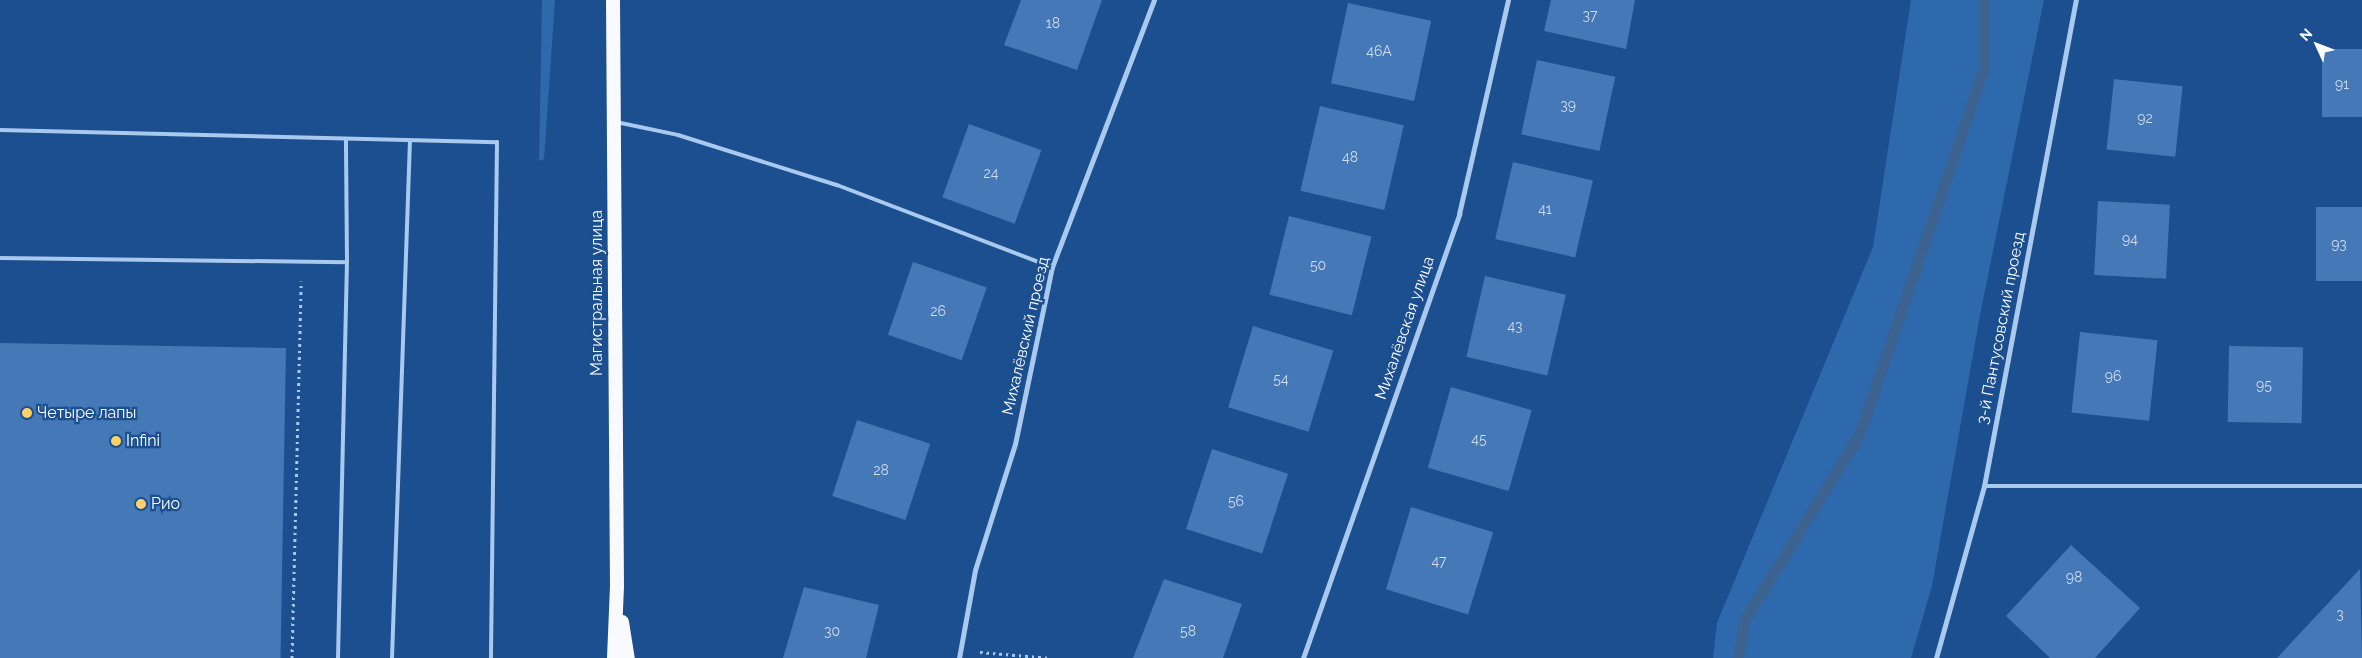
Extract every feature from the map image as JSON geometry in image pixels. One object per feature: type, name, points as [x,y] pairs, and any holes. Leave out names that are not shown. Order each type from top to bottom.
[{"type":"highway","name":"Магистральная улица","points":[[613,0],[617,586],[614,658]]},
{"type":"highway","name":"Магистральная улица","points":[[617,586],[628,658]]},
{"type":"street","name":"Михалёвский проезд","points":[[959,658],[975,570],[1015,444],[1052,267],[1154,0]]},
{"type":"street","name":"Михалёвская улица","points":[[1303,658],[1459,214],[1508,0]]},
{"type":"street","name":"3-й Пантусовский проезд","points":[[1936,658],[1984,486],[2076,0]]},
{"type":"lane","points":[[614,121],[678,135],[837,185],[1052,267]]},
{"type":"lane","points":[[0,130],[497,142],[491,658]]},
{"type":"lane","points":[[338,658],[347,262],[346,139]]},
{"type":"lane","points":[[392,658],[410,141]]},
{"type":"lane","points":[[0,258],[347,262]]},
{"type":"lane","points":[[1984,486],[2362,486]]},
{"type":"path","points":[[292,658],[302,262]]},
{"type":"path","points":[[960,650],[1051,658]]},
{"type":"shaded area","points":[[542,0],[555,0],[544,159],[539,161]]},
{"type":"shaded area","points":[[1911,0],[2044,0],[1980,315],[1932,586],[1911,658],[1713,658],[1717,623],[1873,247]]},
{"type":"building","points":[[1021,0],[1102,0],[1077,70],[1004,45]]},
{"type":"building","points":[[1551,0],[1635,0],[1626,49],[1544,31]]},
{"type":"building","points":[[1348,3],[1431,21],[1414,101],[1331,83]]},
{"type":"building","points":[[2322,49],[2362,49],[2362,117],[2322,117]]},
{"type":"building","points":[[1537,60],[1615,77],[1599,151],[1521,134]]},
{"type":"building","points":[[2114,79],[2183,86],[2175,157],[2107,150]]},
{"type":"building","points":[[1320,106],[1404,125],[1384,210],[1300,191]]},
{"type":"building","points":[[969,124],[1041,150],[1015,224],[942,197]]},
{"type":"building","points":[[1513,162],[1593,180],[1575,257],[1495,239]]},
{"type":"building","points":[[2098,201],[2170,205],[2166,279],[2094,275]]},
{"type":"building","points":[[2316,207],[2362,207],[2362,281],[2316,281]]},
{"type":"building","points":[[1289,216],[1371,237],[1352,315],[1269,295]]},
{"type":"building","points":[[913,262],[987,287],[962,360],[888,335]]},
{"type":"building","points":[[1485,276],[1566,295],[1547,376],[1466,357]]},
{"type":"building","points":[[1253,326],[1333,351],[1308,432],[1228,407]]},
{"type":"building","points":[[2080,332],[2158,340],[2149,421],[2072,413]]},
{"type":"building","name":"Рио","points":[[0,343],[286,348],[281,658],[0,658]]},
{"type":"building","points":[[2229,346],[2303,347],[2302,423],[2228,422]]},
{"type":"building","points":[[1451,387],[1532,410],[1509,491],[1428,468]]},
{"type":"building","points":[[857,420],[930,444],[906,520],[832,496]]},
{"type":"building","points":[[1212,449],[1288,474],[1262,554],[1186,529]]},
{"type":"building","points":[[1411,507],[1493,532],[1468,614],[1386,589]]},
{"type":"building","points":[[2071,545],[2140,608],[2095,658],[2050,658],[2006,616]]},
{"type":"building","points":[[2360,569],[2362,658],[2277,658]]},
{"type":"building","points":[[1164,579],[1242,604],[1223,658],[1133,658]]},
{"type":"building","points":[[804,587],[879,605],[866,658],[783,658]]},
{"type":"waterway","points":[[1738,658],[1745,619],[1859,435],[1984,68],[1984,0]]},
{"type":"place","name":"Четыре лапы","points":[[27,413]]},
{"type":"place","name":"Infini","points":[[116,441]]},
{"type":"place","name":"Рио","points":[[141,504]]}]
